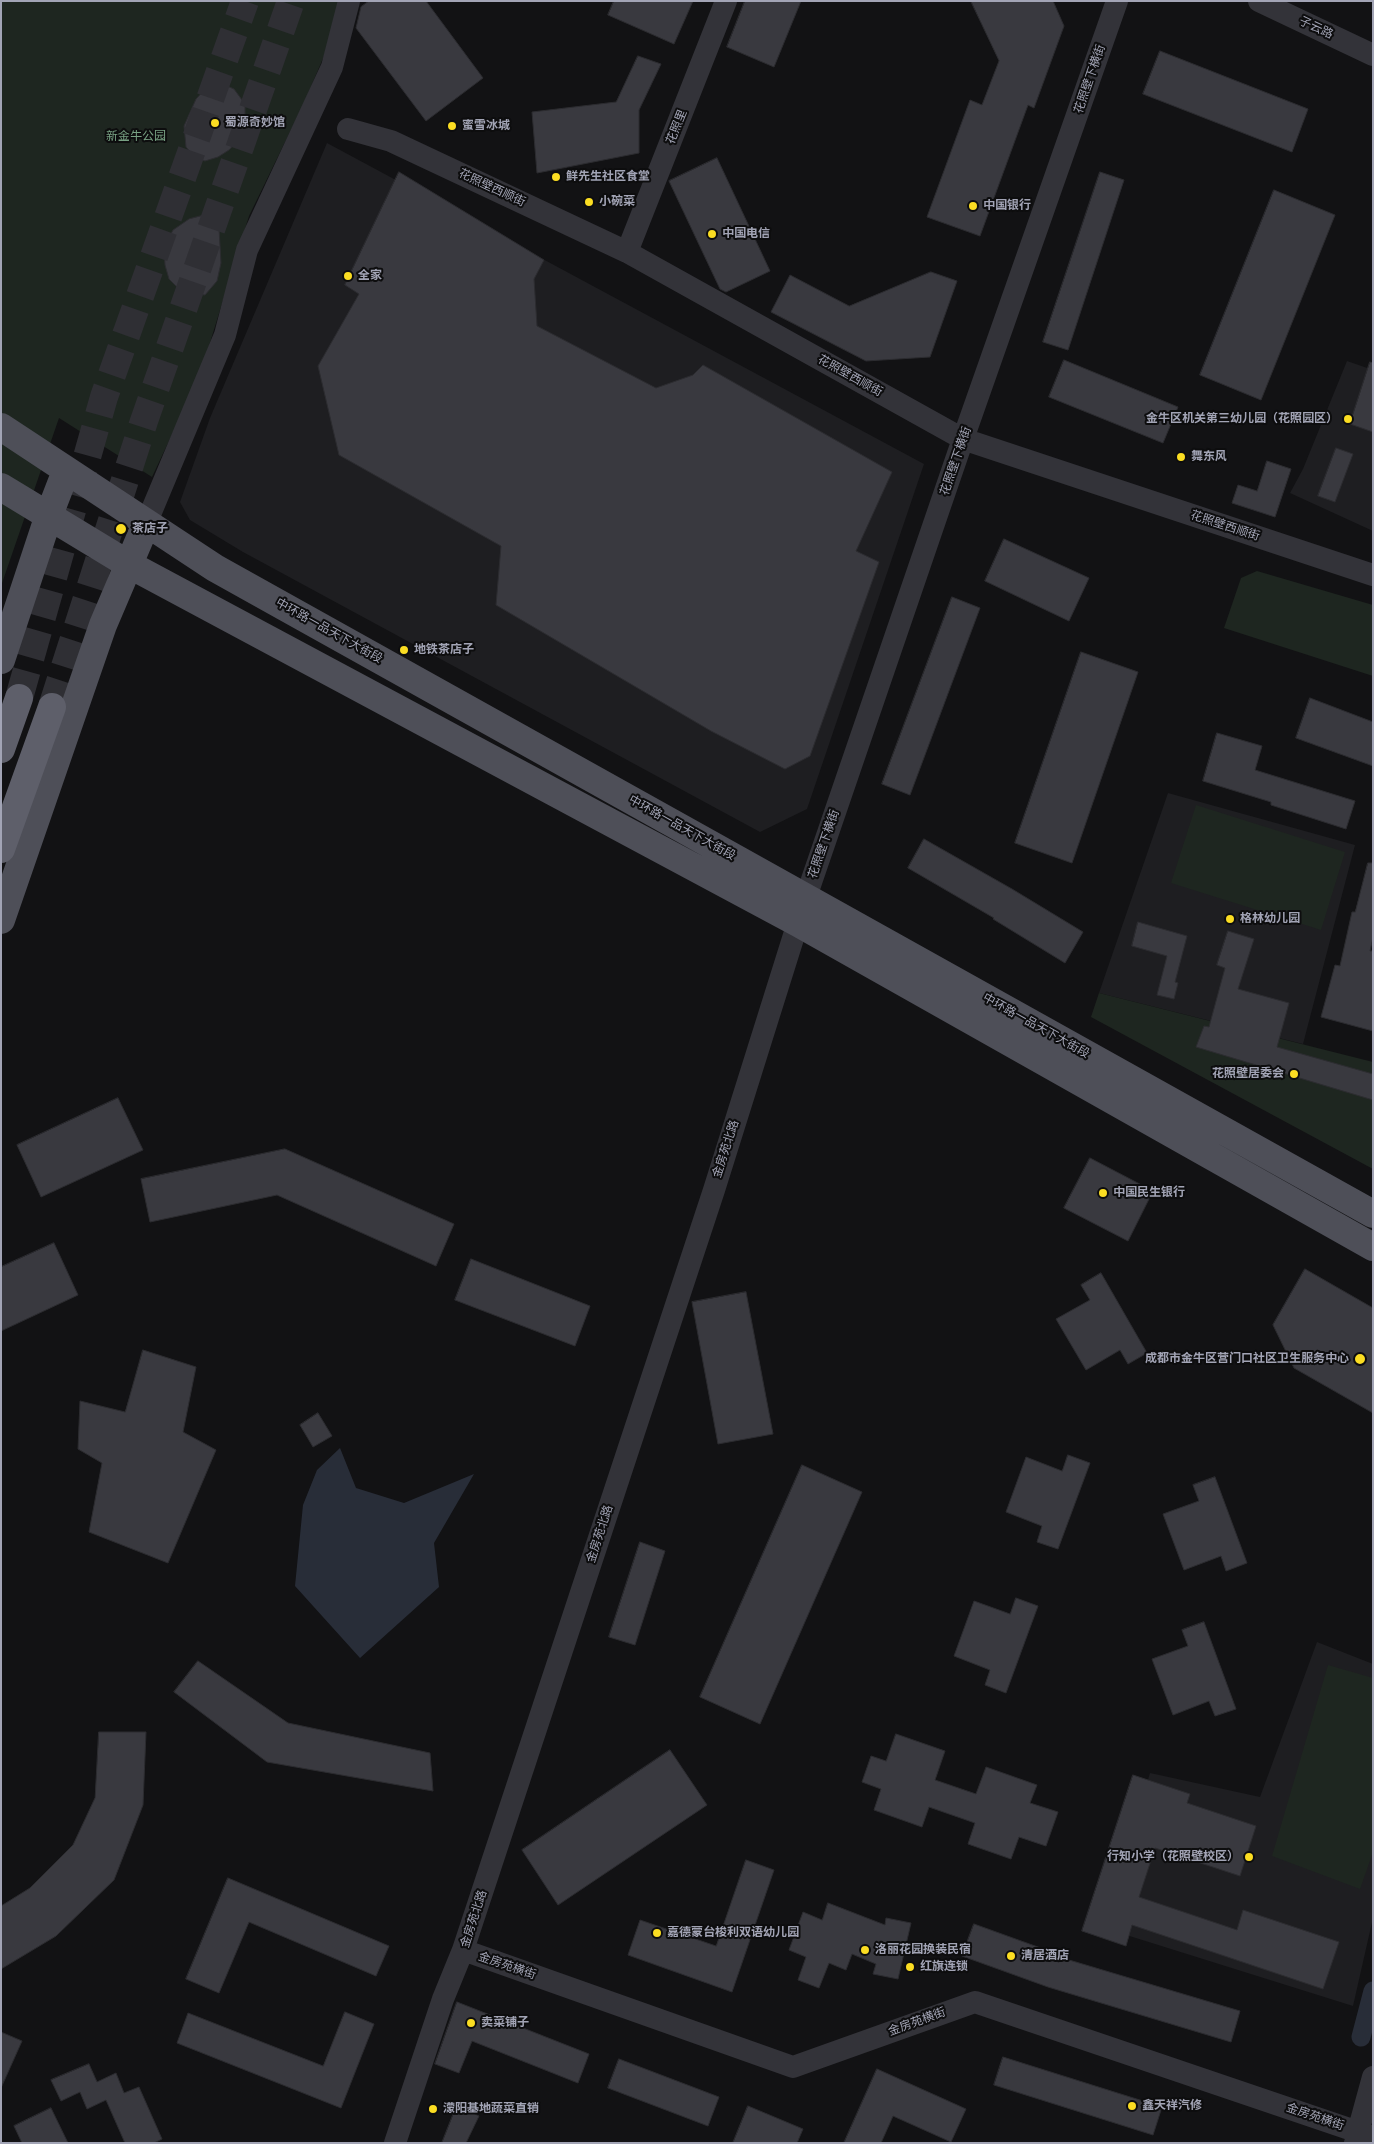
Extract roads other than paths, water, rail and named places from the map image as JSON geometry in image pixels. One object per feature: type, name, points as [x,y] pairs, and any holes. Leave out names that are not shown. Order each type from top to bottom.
[{"type":"highway","points":[[1,748],[19,698]]},
{"type":"highway","points":[[1,849],[52,707]]},
{"type":"main road","name":"中环路一品天下大街段","points":[[1,428],[215,568],[1373,1214]]},
{"type":"main road","points":[[1,660],[49,515],[66,471]]},
{"type":"main road","points":[[1,487],[128,564],[798,923],[1373,1247]]},
{"type":"main road","points":[[1,920],[103,625],[146,524]]},
{"type":"street","points":[[146,524],[225,335],[247,250],[332,67],[350,1]]},
{"type":"street","name":"花照里","points":[[627,252],[726,1]]},
{"type":"street","name":"花照壁下横街","points":[[798,923],[963,439],[1117,1]]},
{"type":"street","name":"子云路","points":[[1259,1],[1373,55]]},
{"type":"street","name":"花照壁西顺街","points":[[348,129],[392,140],[627,252],[963,439],[1373,575]]},
{"type":"street","name":"金房苑北路","points":[[395,2143],[443,1999],[463,1950],[714,1190],[798,923]]},
{"type":"street","name":"金房苑横街","points":[[463,1950],[793,2067],[975,2002],[1362,2137]]},
{"type":"street","points":[[1362,2137],[1373,2077]]},
{"type":"waterway","points":[[1361,2037],[1373,1991]]},
{"type":"tunnel","points":[[19,698],[104,397],[245,1]]},
{"type":"tunnel","points":[[52,707],[144,421],[291,1]]},
{"type":"place","name":"蜀源奇妙馆","points":[[215,123]]},
{"type":"place","name":"蜜雪冰城","points":[[452,126]]},
{"type":"place","name":"鲜先生社区食堂","points":[[556,177]]},
{"type":"place","name":"小碗菜","points":[[589,202]]},
{"type":"place","name":"中国银行","points":[[973,206]]},
{"type":"place","name":"中国电信","points":[[712,234]]},
{"type":"place","name":"全家","points":[[348,276]]},
{"type":"place","name":"金牛区机关第三幼儿园（花照园区）","points":[[1348,419]]},
{"type":"place","name":"舞东风","points":[[1181,457]]},
{"type":"place","name":"茶店子","points":[[121,529]]},
{"type":"place","name":"地铁茶店子","points":[[404,650]]},
{"type":"place","name":"格林幼儿园","points":[[1230,919]]},
{"type":"place","name":"花照壁居委会","points":[[1294,1074]]},
{"type":"place","name":"中国民生银行","points":[[1103,1193]]},
{"type":"place","name":"成都市金牛区营门口社区卫生服务中心","points":[[1360,1359]]},
{"type":"place","name":"行知小学（花照壁校区）","points":[[1249,1857]]},
{"type":"place","name":"嘉德蒙台梭利双语幼儿园","points":[[657,1933]]},
{"type":"place","name":"洛丽花园换装民宿","points":[[865,1950]]},
{"type":"place","name":"清居酒店","points":[[1011,1956]]},
{"type":"place","name":"红旗连锁","points":[[910,1967]]},
{"type":"place","name":"卖菜铺子","points":[[471,2023]]},
{"type":"place","name":"鑫天祥汽修","points":[[1132,2106]]},
{"type":"place","name":"濛阳基地蔬菜直销","points":[[433,2109]]},
{"type":"park label","name":"新金牛公园","points":[[136,137]]}]
